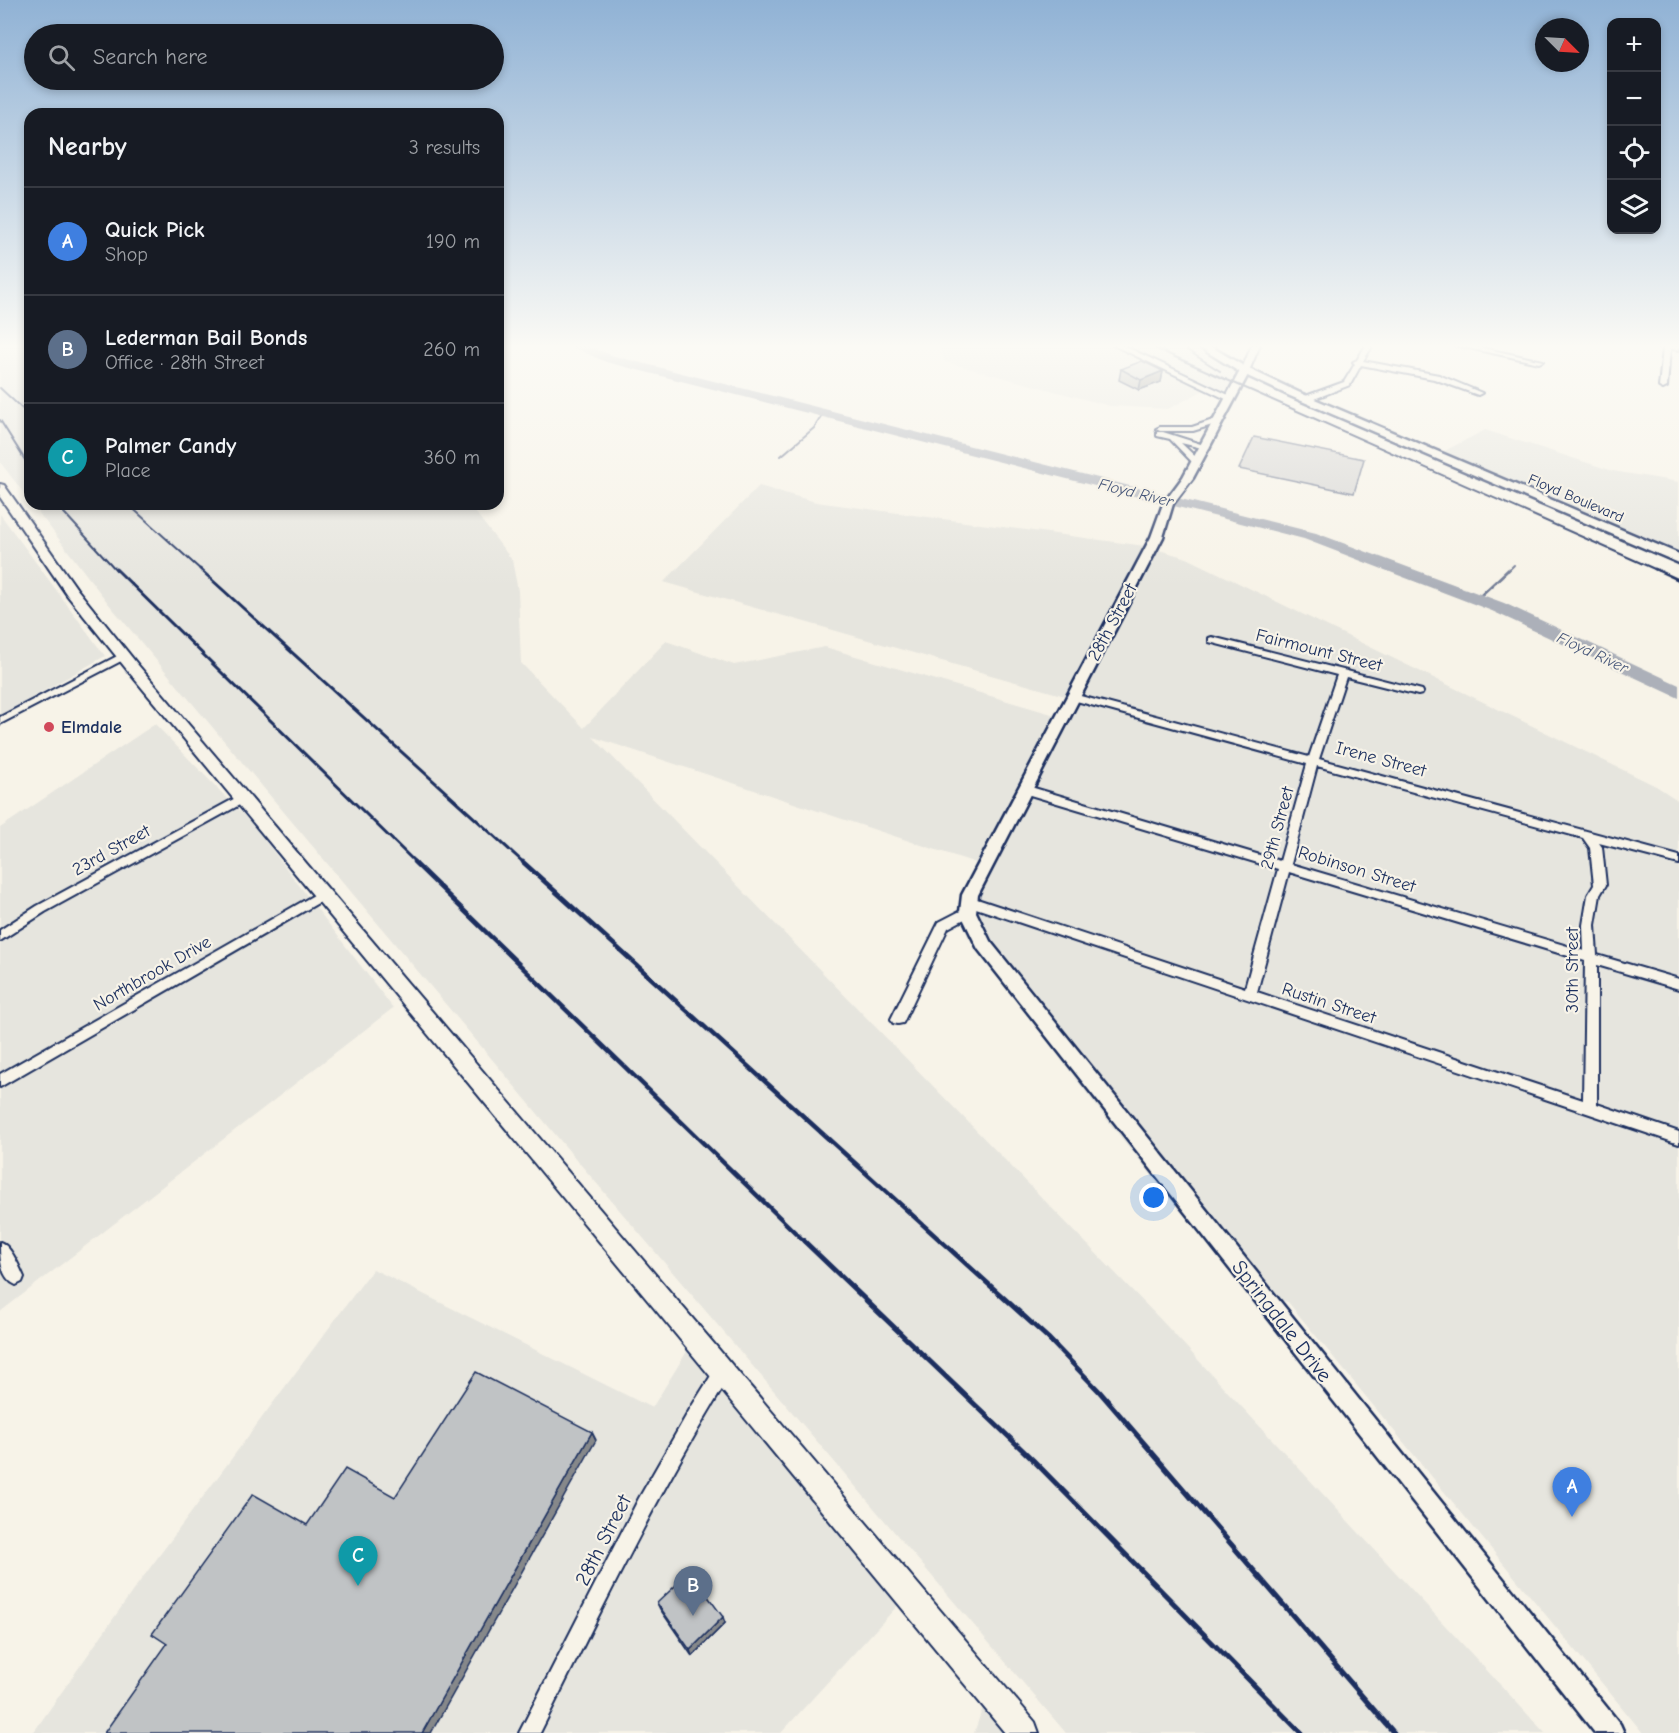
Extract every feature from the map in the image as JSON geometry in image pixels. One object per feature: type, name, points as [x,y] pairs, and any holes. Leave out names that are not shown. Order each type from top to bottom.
[{"type":"main road","name":"Floyd Boulevard","points":[[1369,426],[1679,559]]},
{"type":"main road","points":[[0,488],[72,592],[123,656],[597,1226],[723,1372],[1024,1733]]},
{"type":"street","points":[[1202,426],[1193,429],[1160,429],[1207,444]]},
{"type":"street","name":"28th Street","points":[[968,907],[1024,789],[1157,537],[1168,504],[1188,478],[1216,426]]},
{"type":"street","points":[[1197,462],[1174,440],[1156,433],[1207,444]]},
{"type":"street","name":"Fairmount Street","points":[[1212,640],[1418,692]]},
{"type":"street","points":[[0,721],[123,656]]},
{"type":"street","name":"29th Street","points":[[1250,995],[1313,760],[1343,672]]},
{"type":"street","name":"Irene Street","points":[[1073,697],[1679,860]]},
{"type":"street","name":"Robinson Street","points":[[1024,789],[1679,984]]},
{"type":"street","name":"23rd Street","points":[[0,936],[42,909],[241,799]]},
{"type":"street","name":"30th Street","points":[[1588,837],[1596,847],[1600,885],[1594,895],[1589,925],[1591,959],[1590,1109]]},
{"type":"street","name":"Northbrook Drive","points":[[0,1081],[321,896]]},
{"type":"street","points":[[898,1019],[943,925],[968,907]]},
{"type":"street","name":"Rustin Street","points":[[968,907],[1250,995],[1679,1138]]},
{"type":"street","name":"Springdale Drive","points":[[968,907],[984,945],[1611,1733]]},
{"type":"street","points":[[0,1249],[16,1277]]},
{"type":"street","name":"28th Street","points":[[529,1733],[644,1509],[701,1406],[723,1372]]},
{"type":"shaded area","points":[[0,426],[24,426],[24,493],[0,462]]},
{"type":"shaded area","points":[[1485,430],[1613,471],[1679,482],[1679,563],[1433,457]]},
{"type":"shaded area","points":[[1254,437],[1364,459],[1354,493],[1239,469]]},
{"type":"shaded area","points":[[759,486],[816,502],[1145,546],[1187,558],[1656,786],[1679,801],[1679,1733],[1643,1733],[1288,1302],[1249,1295],[1111,1125],[968,937],[957,909],[962,891],[976,863],[593,737],[1161,1320],[1545,1733],[1066,1733],[581,1165],[108,603],[37,510],[474,510],[512,560],[518,591],[521,663],[584,728],[666,641],[734,665],[825,647],[1055,715],[1065,696],[664,582]]},
{"type":"shaded area","points":[[0,514],[105,656],[0,716]]},
{"type":"shaded area","points":[[155,724],[253,825],[393,1008],[0,1312],[0,828]]},
{"type":"shaded area","points":[[373,1269],[652,1408],[689,1348],[900,1603],[781,1733],[33,1733],[132,1592]]},
{"type":"shaded area","points":[[983,1707],[1004,1733],[974,1733]]},
{"type":"building","points":[[476,1372],[592,1432],[422,1733],[104,1733],[167,1644],[152,1634],[253,1494],[307,1525],[345,1469],[395,1497]]},
{"type":"building","points":[[690,1572],[723,1617],[690,1650],[657,1603]]},
{"type":"waterway","points":[[781,456],[815,426]]},
{"type":"waterway","name":"Floyd River","points":[[874,426],[1310,536],[1498,607],[1679,692]]},
{"type":"waterway","points":[[1508,571],[1514,565]]},
{"type":"waterway","points":[[1477,599],[1509,569]]},
{"type":"railway","points":[[4,426],[24,458]]},
{"type":"railway","points":[[1331,426],[1659,571]]},
{"type":"railway","points":[[61,510],[117,571]]},
{"type":"railway","points":[[135,510],[202,571]]},
{"type":"railway","points":[[116,569],[416,863]]},
{"type":"railway","points":[[200,569],[524,863]]},
{"type":"railway","points":[[1655,569],[1679,580]]},
{"type":"railway","points":[[414,862],[805,1242]]},
{"type":"railway","points":[[523,862],[942,1242]]},
{"type":"railway","points":[[804,1241],[1033,1460],[1301,1733]]},
{"type":"railway","points":[[941,1241],[1048,1338],[1099,1391],[1394,1733]]},
{"type":"place","name":"Elmdale","points":[[49,727]]},
{"type":"place","name":"Quick Pick","points":[[1572,1517]]},
{"type":"place","name":"Palmer Candy","points":[[358,1586]]},
{"type":"place","name":"Lederman Bail Bonds","points":[[693,1616]]}]
